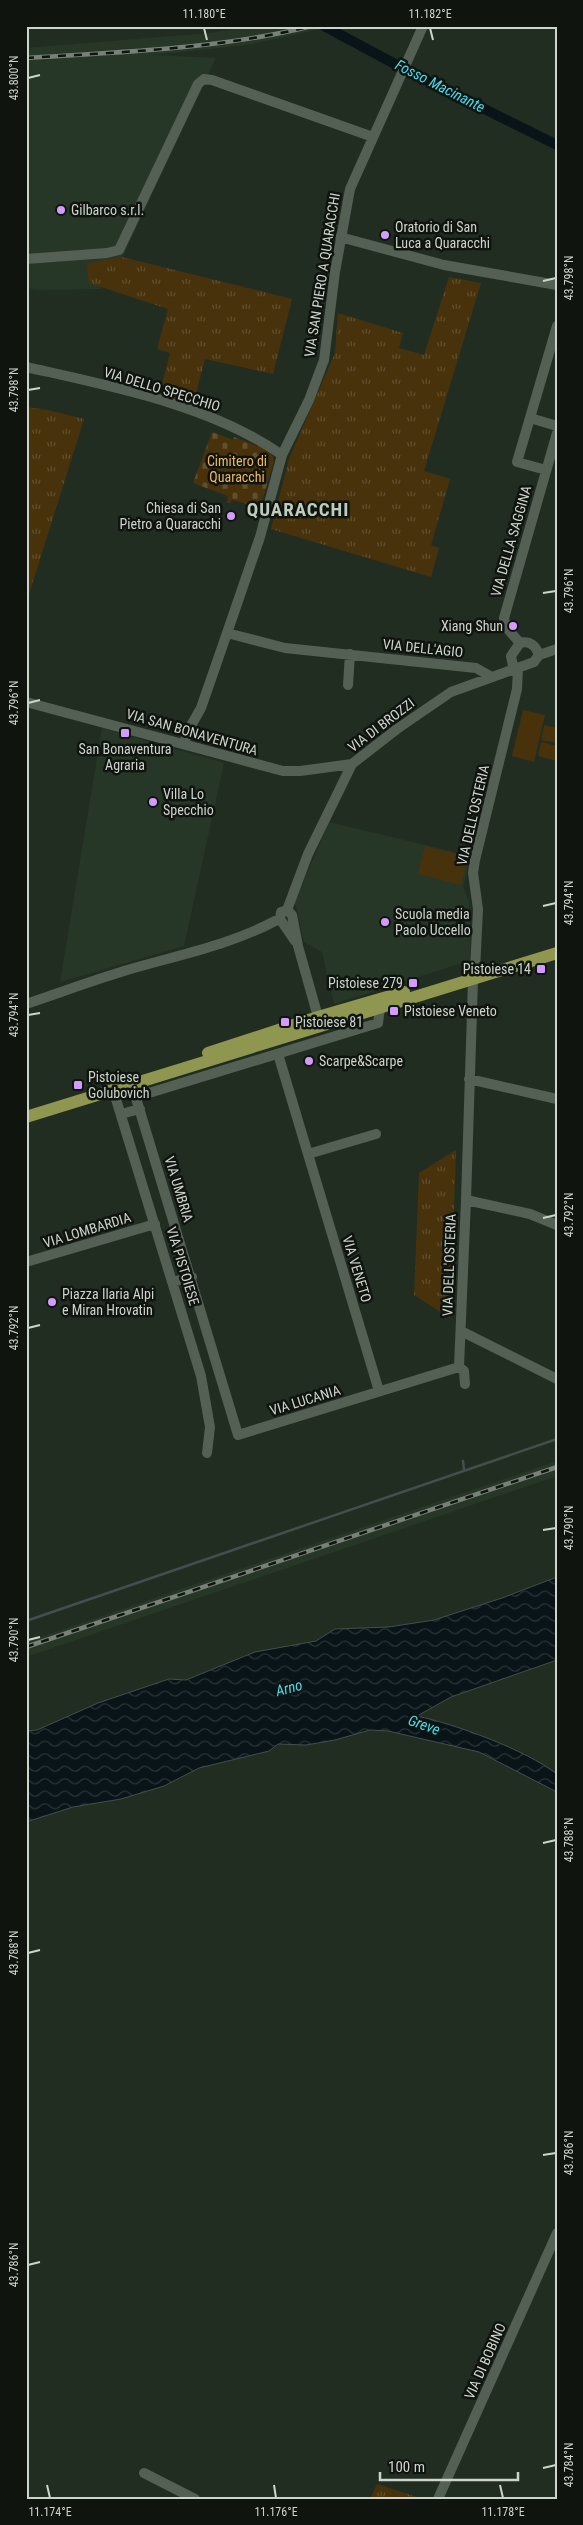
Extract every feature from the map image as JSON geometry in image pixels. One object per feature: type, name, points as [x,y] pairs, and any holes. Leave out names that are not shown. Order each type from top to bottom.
[{"type":"main road","points":[[26,1109],[112,1087],[134,1091],[152,1079],[320,1022],[380,1008],[557,946]]},
{"type":"main road","points":[[26,1118],[112,1087],[320,1022],[474,975],[557,953]]},
{"type":"street","name":"VIA SAN PIERO A QUARACCHI","points":[[184,744],[188,731],[200,708],[260,536],[282,455],[309,400],[326,354],[331,294],[350,189],[423,26]]},
{"type":"street","points":[[26,259],[115,252],[119,250],[198,84],[204,79],[212,80],[373,137]]},
{"type":"street","points":[[340,237],[444,264],[557,285]]},
{"type":"street","name":"VIA DELLA SAGGINA","points":[[546,470],[517,462],[557,326]]},
{"type":"street","name":"VIA DELLO SPECCHIO","points":[[26,367],[95,383],[195,412],[254,436],[282,455]]},
{"type":"street","points":[[530,418],[557,426]]},
{"type":"street","name":"VIA DELLA SAGGINA","points":[[520,643],[506,627],[504,618],[557,433]]},
{"type":"street","name":"VIA DELL'AGIO","points":[[227,633],[275,647],[476,668],[490,676]]},
{"type":"street","points":[[518,668],[513,666],[511,656],[520,643],[526,642],[533,645],[539,655]]},
{"type":"street","name":"VIA DI BROZZI","points":[[286,918],[308,854],[352,764],[443,697],[490,676],[534,662],[539,655],[557,649]]},
{"type":"street","points":[[348,685],[350,654]]},
{"type":"street","name":"VIA DELL'OSTERIA","points":[[465,1384],[464,1371],[459,1367],[469,1079],[478,908],[474,866],[517,689],[518,668]]},
{"type":"street","name":"VIA SAN BONAVENTURA","points":[[26,702],[283,771],[300,771],[352,764]]},
{"type":"street","points":[[26,1004],[123,971],[194,952],[286,918],[298,946],[320,1022]]},
{"type":"street","points":[[134,1091],[164,1088],[378,1023],[380,1008]]},
{"type":"street","name":"VIA VENETO","points":[[278,1054],[379,1391]]},
{"type":"street","points":[[152,1079],[164,1088]]},
{"type":"street","points":[[469,1079],[557,1099]]},
{"type":"street","name":"VIA PISTOIESE","points":[[112,1087],[155,1224],[206,1400],[210,1427],[207,1453]]},
{"type":"street","name":"VIA UMBRIA","points":[[134,1091],[192,1277],[238,1435]]},
{"type":"street","points":[[121,1114],[140,1109]]},
{"type":"street","points":[[308,1154],[376,1134]]},
{"type":"street","name":"VIA DELL'OSTERIA","points":[[466,1200],[530,1214],[557,1225]]},
{"type":"street","name":"VIA LOMBARDIA","points":[[26,1262],[155,1224]]},
{"type":"street","points":[[172,1282],[192,1277]]},
{"type":"street","name":"VIA DELL'OSTERIA","points":[[461,1331],[557,1379]]},
{"type":"street","name":"VIA LUCANIA","points":[[238,1435],[459,1367]]},
{"type":"street","name":"VIA DI BOBINO","points":[[438,2499],[557,2234]]},
{"type":"street","points":[[144,2473],[195,2499]]},
{"type":"shaded area","points":[[252,26],[335,26],[247,45],[153,55],[216,58],[122,258],[100,289],[35,290],[26,287],[26,48],[211,33]]},
{"type":"shaded area","points":[[102,728],[224,763],[184,946],[60,982]]},
{"type":"shaded area","name":"Scuola media Paolo Uccello","points":[[329,822],[471,856],[463,886],[469,902],[471,960],[334,1004],[322,952],[304,942],[295,902]]},
{"type":"shaded area","points":[[557,1461],[557,1476],[26,1657],[26,1642]]},
{"type":"green space","points":[[122,257],[292,299],[273,374],[205,359],[193,405],[159,396],[170,353],[157,349],[168,309],[89,283],[87,263]]},
{"type":"green space","points":[[449,277],[481,283],[424,471],[450,479],[431,545],[439,548],[431,577],[271,529],[289,459],[335,353],[338,313],[403,333],[399,348],[424,355]]},
{"type":"green space","points":[[26,407],[48,410],[84,419],[26,604]]},
{"type":"green space","name":"Cimitero di Quaracchi","points":[[212,432],[233,440],[234,437],[257,446],[258,444],[271,452],[274,462],[260,507],[232,500],[230,503],[227,503],[228,496],[193,483]]},
{"type":"green space","points":[[523,710],[545,715],[534,762],[512,756]]},
{"type":"green space","points":[[544,725],[557,728],[557,743],[541,740]]},
{"type":"green space","points":[[541,742],[557,746],[557,761],[538,756]]},
{"type":"green space","points":[[425,846],[468,857],[461,885],[418,874]]},
{"type":"green space","points":[[456,1150],[450,1318],[414,1295],[419,1173]]},
{"type":"green space","points":[[377,2484],[423,2499],[370,2499]]},
{"type":"water","points":[[557,1577],[557,1660],[451,1697],[417,1716],[451,1725],[490,1739],[544,1765],[557,1774],[557,1792],[479,1752],[388,1731],[370,1730],[335,1740],[306,1745],[278,1744],[269,1751],[199,1768],[164,1786],[121,1799],[73,1807],[26,1822],[26,1731],[37,1730],[98,1703],[169,1679],[186,1680],[255,1652],[316,1641],[335,1629],[389,1627],[434,1620],[502,1598]]},
{"type":"waterway","name":"Fosso Macinante","points":[[324,26],[408,71],[557,145]]},
{"type":"waterway","points":[[26,1621],[557,1439]]},
{"type":"waterway","points":[[463,1461],[464,1470]]},
{"type":"railway","points":[[26,58],[206,45],[277,34],[312,26]]},
{"type":"railway","points":[[26,1647],[557,1467]]},
{"type":"place","name":"Gilbarco s.r.l.","points":[[61,210]]},
{"type":"place","name":"Oratorio di San Luca a Quaracchi","points":[[385,235]]},
{"type":"place","name":"Chiesa di San Pietro a Quaracchi","points":[[231,516]]},
{"type":"place","name":"Xiang Shun","points":[[513,626]]},
{"type":"place","name":"San Bonaventura Agraria","points":[[125,733]]},
{"type":"place","name":"Villa Lo Specchio","points":[[153,802]]},
{"type":"place","name":"Scuola media Paolo Uccello","points":[[385,922]]},
{"type":"place","name":"Pistoiese 14","points":[[541,969]]},
{"type":"place","name":"Pistoiese 279","points":[[413,983]]},
{"type":"place","name":"Pistoiese Veneto","points":[[394,1011]]},
{"type":"place","name":"Pistoiese 81","points":[[285,1022]]},
{"type":"place","name":"Scarpe&Scarpe","points":[[309,1061]]},
{"type":"place","name":"Pistoiese Golubovich","points":[[78,1085]]},
{"type":"place","name":"Piazza Ilaria Alpi e Miran Hrovatin","points":[[52,1302]]},
{"type":"district","name":"QUARACCHI","points":[[298,509]]},
{"type":"water label","name":"Arno","points":[[289,1688]]},
{"type":"water label","name":"Greve","points":[[424,1725]]}]
